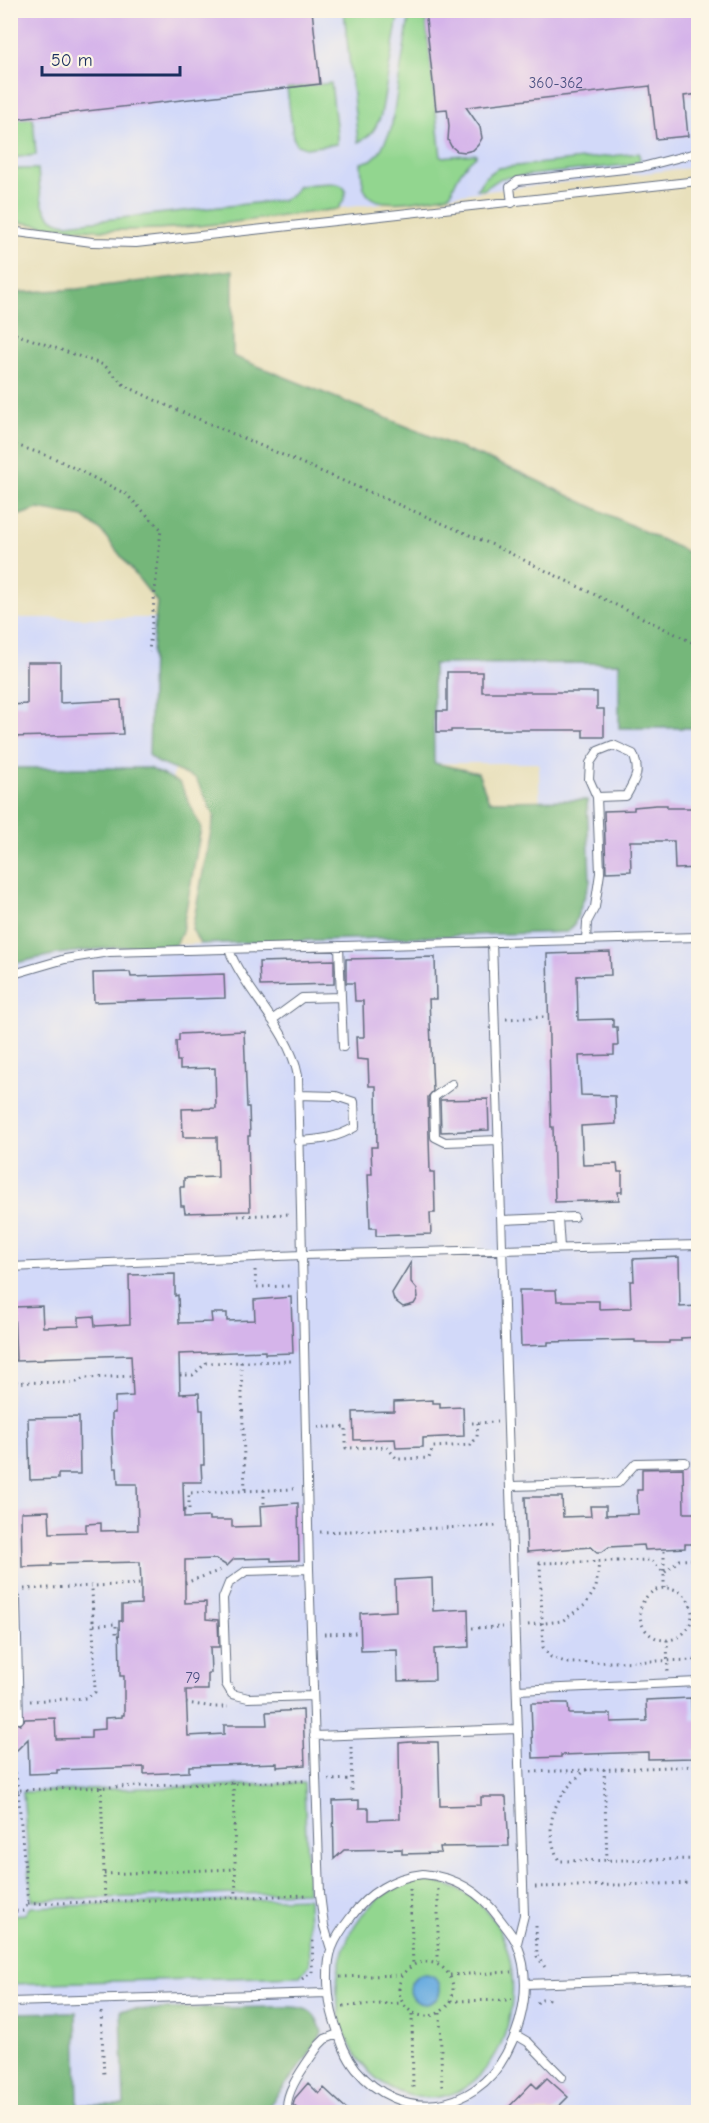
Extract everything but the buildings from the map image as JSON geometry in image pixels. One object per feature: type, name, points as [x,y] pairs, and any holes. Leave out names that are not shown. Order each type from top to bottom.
[{"type":"lane","points":[[512,203],[510,187],[518,181],[642,167],[696,153],[699,150]]},
{"type":"lane","points":[[10,231],[92,242],[136,243],[699,181]]},
{"type":"lane","points":[[586,939],[587,922],[595,907],[600,873],[597,797],[589,779],[590,763],[598,751],[613,745],[633,754],[637,764],[637,774],[626,796],[597,797]]},
{"type":"lane","points":[[10,975],[65,959],[109,952],[699,937]]},
{"type":"lane","points":[[492,942],[524,1914],[517,1943]]},
{"type":"lane","points":[[339,946],[343,1047]]},
{"type":"lane","points":[[229,949],[232,960],[296,1061],[298,1076],[314,1736],[320,1894],[324,1926],[331,1949],[328,1977],[330,2007],[344,2051],[357,2070],[378,2089],[395,2098],[429,2109],[469,2096],[489,2080],[516,2035],[525,1984],[517,1943],[483,1899],[467,1887],[438,1876],[410,1875],[387,1884],[368,1897],[348,1920],[331,1949]]},
{"type":"lane","points":[[272,1020],[302,998],[341,997]]},
{"type":"lane","points":[[452,1084],[434,1097],[435,1137],[445,1142],[499,1140]]},
{"type":"lane","points":[[298,1095],[336,1096],[354,1102],[355,1127],[340,1136],[298,1141]]},
{"type":"lane","points":[[558,1217],[560,1248]]},
{"type":"lane","points":[[502,1220],[574,1217]]},
{"type":"lane","points":[[10,1267],[303,1255],[699,1245]]},
{"type":"lane","points":[[511,1486],[618,1483],[636,1463],[685,1462]]},
{"type":"lane","points":[[309,1569],[246,1571],[229,1583],[223,1598],[226,1684],[232,1694],[248,1698],[313,1696]]},
{"type":"lane","points":[[10,1596],[16,1599],[19,1719]]},
{"type":"lane","points":[[517,1690],[699,1682]]},
{"type":"lane","points":[[314,1736],[518,1729]]},
{"type":"lane","points":[[525,1984],[699,1978]]},
{"type":"lane","points":[[10,2002],[328,1993]]},
{"type":"lane","points":[[288,2112],[285,2105],[291,2090],[319,2045],[325,2039],[338,2034]]},
{"type":"lane","points":[[516,2035],[528,2042],[562,2077]]},
{"type":"path","points":[[10,332],[104,365],[124,385],[161,403],[493,545],[699,645]]},
{"type":"path","points":[[10,443],[54,458],[126,494],[161,529],[149,652]]},
{"type":"path","points":[[495,1019],[544,1017]]},
{"type":"path","points":[[238,1216],[301,1214]]},
{"type":"path","points":[[255,1257],[256,1287],[303,1286]]},
{"type":"path","points":[[180,1375],[193,1375],[206,1363],[305,1361]]},
{"type":"path","points":[[241,1362],[245,1491]]},
{"type":"path","points":[[10,1383],[75,1383],[84,1378],[132,1376]]},
{"type":"path","points":[[472,1423],[508,1422]]},
{"type":"path","points":[[307,1427],[346,1427],[346,1448],[387,1448],[397,1459],[429,1458],[433,1447],[471,1445],[477,1437],[478,1423]]},
{"type":"path","points":[[184,1510],[189,1510],[189,1493],[308,1489]]},
{"type":"path","points":[[264,1490],[264,1506]]},
{"type":"path","points":[[309,1533],[512,1525]]},
{"type":"path","points":[[664,1551],[664,1588]]},
{"type":"path","points":[[664,1573],[679,1560],[699,1559]]},
{"type":"path","points":[[664,1573],[651,1560],[540,1563],[543,1647],[551,1657],[568,1663],[699,1660]]},
{"type":"path","points":[[472,1628],[541,1625],[562,1621],[585,1605],[596,1588],[598,1562]]},
{"type":"path","points":[[22,1589],[141,1584]]},
{"type":"path","points":[[18,1701],[87,1698],[95,1692],[92,1587]]},
{"type":"path","points":[[664,1588],[680,1592],[690,1604],[692,1612],[688,1628],[682,1634],[667,1640],[651,1636],[645,1630],[639,1615],[644,1600],[656,1589],[664,1588]]},
{"type":"path","points":[[94,1625],[116,1624],[116,1636],[119,1636]]},
{"type":"path","points":[[311,1635],[358,1633]]},
{"type":"path","points":[[667,1640],[668,1683]]},
{"type":"path","points":[[351,1735],[352,1794]]},
{"type":"path","points":[[520,1772],[699,1766]]},
{"type":"path","points":[[10,1769],[16,1774],[28,1904],[23,1911],[10,1911]]},
{"type":"path","points":[[587,1769],[573,1781],[561,1797],[551,1818],[551,1845],[559,1862],[699,1859]]},
{"type":"path","points":[[604,1769],[607,1861]]},
{"type":"path","points":[[10,1798],[18,1790],[351,1779]]},
{"type":"path","points":[[233,1783],[236,1897]]},
{"type":"path","points":[[101,1787],[105,1902]]},
{"type":"path","points":[[104,1874],[235,1869]]},
{"type":"path","points":[[410,1875],[413,1965]]},
{"type":"path","points":[[438,1876],[438,1965]]},
{"type":"path","points":[[534,1887],[699,1883]]},
{"type":"path","points":[[28,1904],[320,1894]]},
{"type":"path","points":[[296,1980],[304,1979],[312,1972],[313,1933]]},
{"type":"path","points":[[328,1977],[401,1975],[413,1965],[425,1962],[438,1965],[450,1975],[453,1988],[451,2001],[440,2013],[427,2017],[412,2014],[401,2002],[398,1990],[401,1975]]},
{"type":"path","points":[[450,1975],[524,1972]]},
{"type":"path","points":[[101,2000],[104,2076]]},
{"type":"path","points":[[451,2001],[524,2000]]},
{"type":"path","points":[[330,2007],[401,2002]]},
{"type":"path","points":[[440,2013],[442,2104]]},
{"type":"path","points":[[412,2014],[413,2104]]},
{"type":"shaded area","points":[[10,11],[698,11],[698,167],[166,228],[111,230],[60,228],[11,221]]},
{"type":"shaded area","points":[[10,618],[231,618],[187,680],[167,817],[11,799]]},
{"type":"shaded area","points":[[619,663],[619,728],[698,728],[698,2112],[11,2112],[10,964],[57,954],[118,947],[541,932],[539,763],[434,763],[433,664]]},
{"type":"green space","points":[[344,11],[399,11],[381,115],[373,131],[358,142]]},
{"type":"green space","points":[[410,11],[425,11],[441,157],[476,154],[476,156],[464,168],[451,193],[446,196],[405,202],[383,202],[374,199],[366,192],[362,180],[361,163],[371,160],[379,153],[391,130]]},
{"type":"green space","points":[[331,83],[337,144],[306,148],[297,145],[293,137],[287,88]]},
{"type":"green space","points":[[33,117],[36,155],[11,158],[10,120]]},
{"type":"green space","points":[[639,153],[640,161],[627,165],[501,178],[483,190],[477,189],[485,177],[498,168]]},
{"type":"green space","points":[[10,169],[38,169],[41,196],[46,211],[58,222],[67,224],[283,200],[292,195],[299,186],[326,183],[342,186],[345,190],[345,198],[338,209],[196,226],[110,230],[48,226],[11,221]]},
{"type":"green space","points":[[233,270],[233,356],[519,472],[698,557],[698,728],[619,728],[619,663],[433,664],[434,763],[478,773],[489,801],[587,800],[590,882],[574,925],[567,932],[200,944],[192,929],[214,816],[196,779],[157,762],[149,755],[152,652],[157,602],[102,532],[83,517],[38,509],[11,518],[11,293],[77,289]]},
{"type":"green space","points":[[10,768],[149,768],[180,783],[201,828],[182,932],[176,945],[118,947],[57,954],[11,964]]},
{"type":"green space","points":[[304,1783],[308,1892],[32,1900],[23,1792]]},
{"type":"green space","points":[[419,1881],[463,1892],[492,1918],[509,1954],[512,1995],[504,2036],[485,2070],[456,2092],[418,2097],[399,2092],[382,2083],[368,2071],[356,2055],[344,2031],[338,2004],[338,1977],[343,1950],[354,1926],[371,1905],[393,1890]]},
{"type":"green space","points":[[308,1898],[310,1964],[300,1976],[11,1984],[11,1915],[25,1914],[30,1907]]},
{"type":"green space","points":[[297,2007],[310,2012],[319,2023],[322,2033],[308,2056],[264,2112],[11,2112],[10,2013],[76,2012],[78,2105],[124,2105],[121,2010]]},
{"type":"water","points":[[425,1974],[435,1979],[440,1989],[435,1999],[425,2004],[415,1999],[410,1989],[415,1979]]}]
